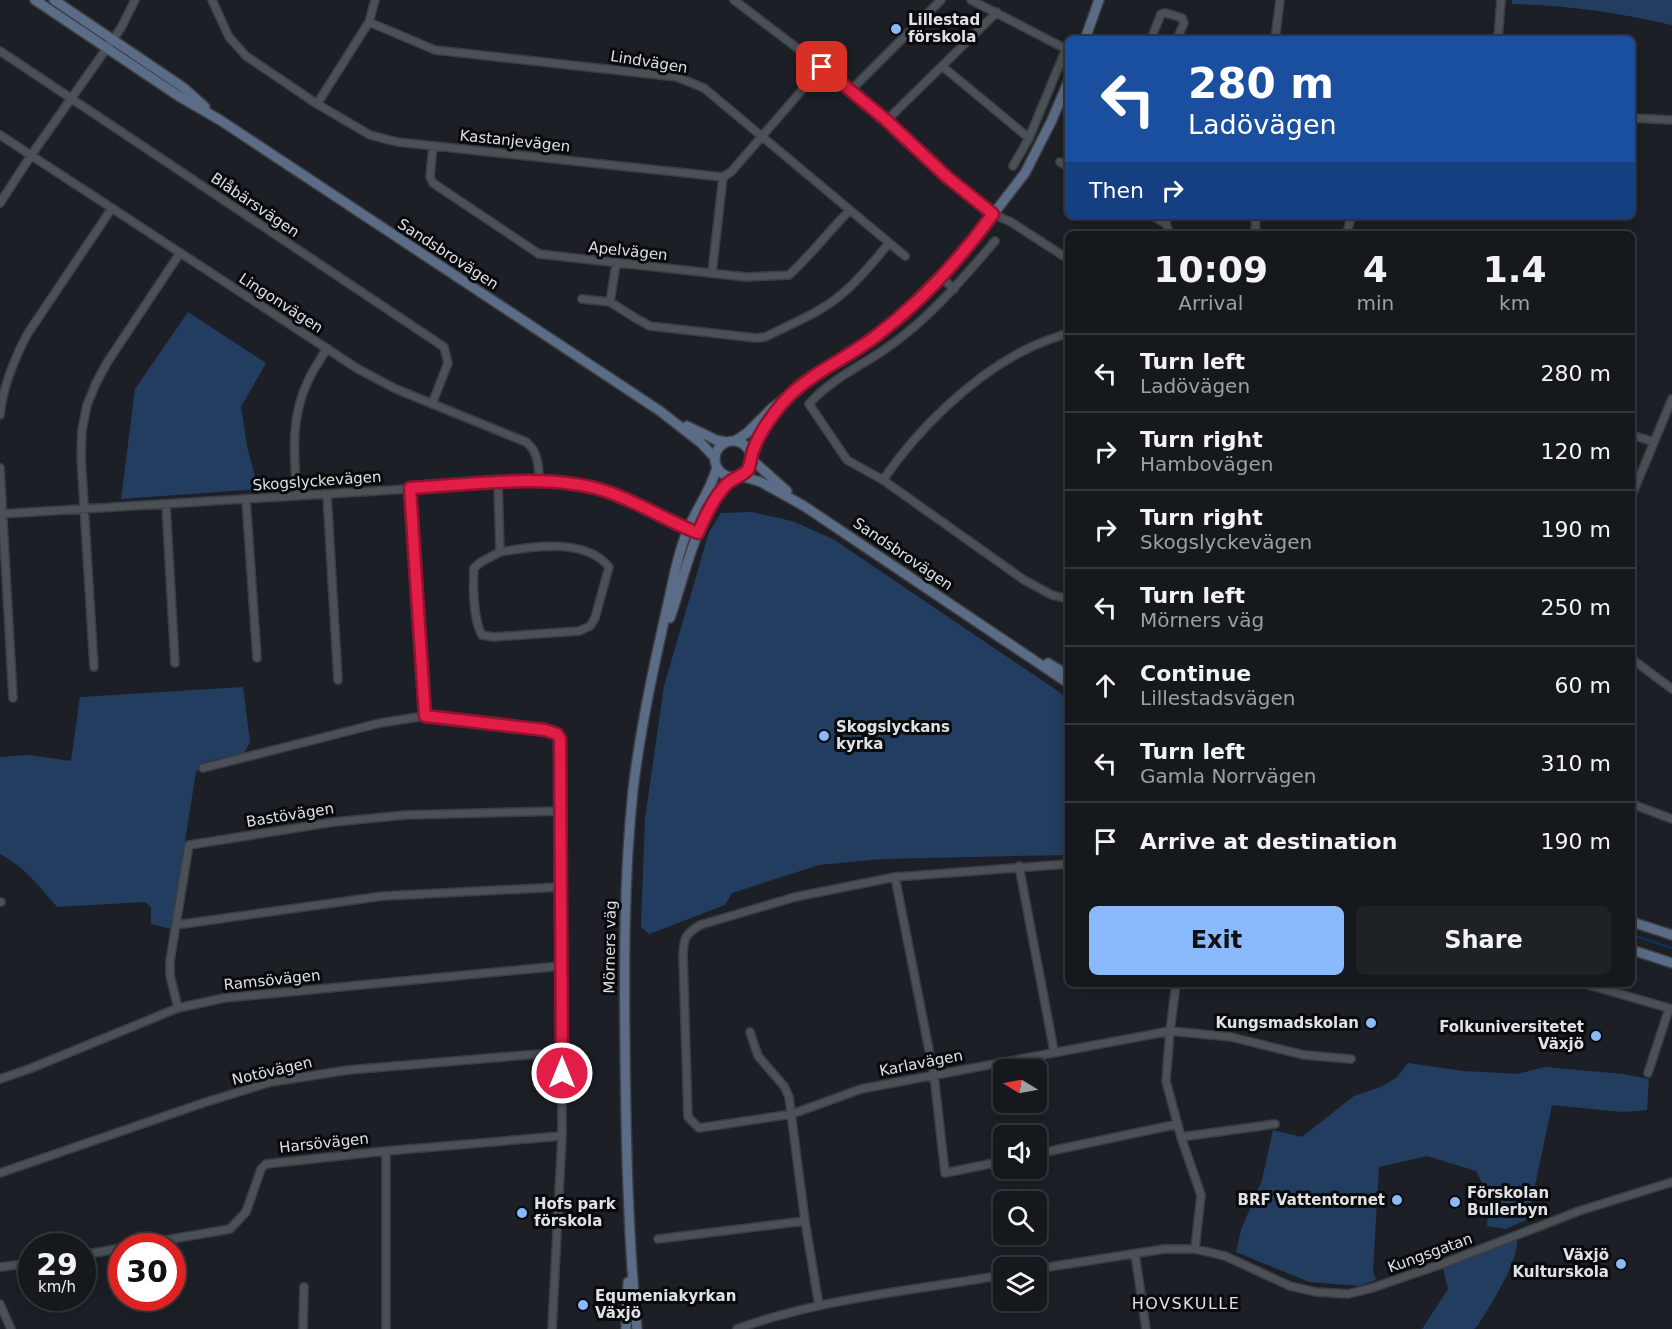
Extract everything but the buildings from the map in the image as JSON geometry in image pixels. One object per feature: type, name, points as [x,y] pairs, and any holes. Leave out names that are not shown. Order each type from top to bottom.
[{"type":"main road","name":"Sandsbrovägen","points":[[36,0],[660,411],[700,442],[716,463]]},
{"type":"main road","name":"Sandsbrovägen","points":[[54,0],[184,88],[220,120]]},
{"type":"main road","points":[[1086,36],[1099,0]]},
{"type":"main road","points":[[789,396],[760,435],[748,470],[740,476],[724,476],[716,463],[718,449],[747,433],[772,408],[807,381],[876,336],[941,277],[1025,173],[1065,89]]},
{"type":"main road","name":"Sandsbrovägen","points":[[660,411],[704,435],[731,442]]},
{"type":"main road","points":[[731,442],[745,445],[751,458]]},
{"type":"main road","name":"Sandsbrovägen","points":[[751,458],[804,506]]},
{"type":"main road","name":"Mörners väg","points":[[637,1329],[630,1247],[626,1150],[624,986],[627,876],[635,780],[649,691],[671,589],[688,529],[710,487],[716,463]]},
{"type":"main road","name":"Sandsbrovägen","points":[[740,476],[761,482],[804,506],[1065,681]]},
{"type":"main road","name":"Mörners väg","points":[[658,651],[698,533],[724,488],[740,476]]},
{"type":"main road","name":"Sandsbrovägen","points":[[986,627],[1065,673]]},
{"type":"main road","points":[[1635,923],[1672,935]]},
{"type":"main road","points":[[1635,951],[1672,963]]},
{"type":"main road","name":"Mörners väg","points":[[626,1329],[630,1247]]},
{"type":"street","points":[[0,203],[113,38],[135,0]]},
{"type":"street","name":"Kastanjevägen","points":[[212,0],[230,37],[246,56],[317,104],[370,135],[397,142],[723,177]]},
{"type":"street","points":[[317,104],[369,22],[375,0]]},
{"type":"street","points":[[734,0],[822,67],[886,120],[947,177],[993,214],[1011,222],[1065,257]]},
{"type":"street","points":[[850,91],[941,0]]},
{"type":"street","points":[[971,0],[1065,48]]},
{"type":"street","points":[[1275,36],[1280,0]]},
{"type":"street","points":[[1498,36],[1501,0]]},
{"type":"street","points":[[886,120],[997,12]]},
{"type":"street","points":[[1152,36],[1161,14],[1166,13],[1182,18],[1184,23],[1178,36]]},
{"type":"street","name":"Lindvägen","points":[[369,22],[435,50],[677,77],[704,88],[905,256]]},
{"type":"street","name":"Blåbärsvägen","points":[[0,51],[444,346],[448,363],[432,404]]},
{"type":"street","points":[[1013,166],[1029,138],[1065,51]]},
{"type":"street","points":[[942,66],[1029,138]]},
{"type":"street","points":[[712,273],[723,177],[731,172],[822,67]]},
{"type":"street","points":[[1635,117],[1672,120]]},
{"type":"street","name":"Lingonvägen","points":[[0,135],[358,369],[396,389],[526,442],[531,446],[536,458],[539,481]]},
{"type":"street","name":"Apelvägen","points":[[433,146],[430,177],[433,183],[539,254],[746,277],[789,275],[850,210]]},
{"type":"street","points":[[1060,162],[1065,165]]},
{"type":"street","points":[[0,415],[9,375],[21,347],[112,208]]},
{"type":"street","points":[[994,241],[929,316],[884,350],[848,372],[810,404],[847,460],[883,480],[1024,580],[1052,595],[1065,598]]},
{"type":"street","points":[[582,298],[610,302],[637,320],[661,328],[765,337],[817,311],[841,296],[859,279],[889,243]]},
{"type":"street","points":[[94,667],[81,457],[82,430],[92,394],[108,361],[180,253]]},
{"type":"street","points":[[610,302],[616,264]]},
{"type":"street","points":[[941,277],[954,289]]},
{"type":"street","points":[[883,480],[902,452],[975,381],[1026,349],[1065,334]]},
{"type":"street","points":[[297,496],[293,441],[296,413],[308,381],[327,348]]},
{"type":"street","points":[[1635,488],[1672,399]]},
{"type":"street","points":[[1635,436],[1654,442]]},
{"type":"street","points":[[0,468],[13,698]]},
{"type":"street","name":"Skogslyckevägen","points":[[1,514],[539,481],[574,484],[602,490],[698,533]]},
{"type":"street","points":[[498,483],[500,552]]},
{"type":"street","points":[[410,488],[425,716]]},
{"type":"street","points":[[327,495],[338,680]]},
{"type":"street","points":[[246,499],[257,658]]},
{"type":"street","points":[[166,505],[175,663]]},
{"type":"street","points":[[543,546],[578,549],[603,559],[609,567],[595,618],[590,626],[579,631],[482,635],[477,627],[474,568],[500,552],[543,546]]},
{"type":"street","points":[[1635,660],[1672,689]]},
{"type":"street","points":[[203,768],[350,730],[425,716],[545,730],[557,734],[561,746],[562,1137],[552,1329]]},
{"type":"street","points":[[1635,805],[1672,819]]},
{"type":"street","name":"Bastövägen","points":[[178,1008],[170,975],[170,961],[189,844],[334,822],[393,816],[561,811]]},
{"type":"street","points":[[993,1163],[945,1173],[934,1075],[895,877],[1065,864]]},
{"type":"street","points":[[1020,866],[1054,1051]]},
{"type":"street","name":"Karlavägen","points":[[895,877],[795,897],[700,925],[689,931],[684,939],[683,956],[688,1116],[699,1128],[792,1114],[861,1089],[1170,1031],[1231,1037],[1304,1055],[1351,1059]]},
{"type":"street","points":[[176,925],[383,896],[561,887]]},
{"type":"street","name":"Ramsövägen","points":[[0,1079],[178,1008],[224,998],[561,966]]},
{"type":"street","points":[[1176,987],[1166,1081],[1181,1137],[1201,1195],[1195,1249]]},
{"type":"street","points":[[1595,987],[1670,1009],[1648,1072]]},
{"type":"street","points":[[750,1032],[758,1056],[784,1086],[789,1097],[819,1306]]},
{"type":"street","name":"Notövägen","points":[[0,1173],[206,1102],[272,1082],[348,1070],[561,1052]]},
{"type":"street","points":[[1047,1152],[1178,1124]]},
{"type":"street","points":[[1181,1137],[1275,1124]]},
{"type":"street","name":"Harsövägen","points":[[186,1237],[230,1229],[246,1212],[261,1169],[266,1164],[386,1151],[562,1137]]},
{"type":"street","points":[[386,1151],[386,1329]]},
{"type":"street","name":"Kungsgatan","points":[[1047,1267],[1164,1249],[1195,1249],[1225,1256],[1290,1286],[1316,1292],[1348,1294],[1438,1266],[1579,1211],[1672,1182]]},
{"type":"street","points":[[658,1239],[805,1221]]},
{"type":"street","points":[[1135,1254],[1146,1329]]},
{"type":"street","points":[[0,1267],[18,1265]]},
{"type":"street","points":[[737,1329],[764,1319],[819,1306],[993,1277]]},
{"type":"street","points":[[303,1329],[304,1287]]},
{"type":"street","points":[[0,1304],[11,1329]]},
{"type":"shaded area","points":[[1512,0],[1672,0],[1672,25],[1592,10],[1512,4]]},
{"type":"shaded area","points":[[188,312],[266,363],[241,407],[247,446],[258,489],[121,499],[135,389]]},
{"type":"shaded area","points":[[752,512],[792,521],[833,539],[1065,696],[1065,855],[882,859],[819,865],[732,893],[725,905],[649,934],[641,927],[645,819],[664,686],[709,532],[721,513]]},
{"type":"shaded area","points":[[243,687],[250,742],[244,753],[205,762],[196,772],[171,929],[151,924],[151,907],[145,902],[57,907],[24,871],[0,854],[0,757],[28,755],[71,761],[80,697]]},
{"type":"shaded area","points":[[1408,1063],[1463,1071],[1517,1074],[1545,1067],[1623,1074],[1649,1079],[1647,1110],[1623,1112],[1552,1105],[1528,1219],[1506,1229],[1487,1226],[1489,1196],[1476,1171],[1427,1156],[1379,1167],[1373,1271],[1376,1280],[1359,1286],[1309,1282],[1236,1252],[1241,1230],[1262,1180],[1273,1130],[1302,1137],[1354,1096],[1381,1087],[1396,1078]]},
{"type":"shaded area","points":[[1517,1236],[1514,1257],[1504,1282],[1474,1329],[1422,1329],[1448,1289],[1442,1264]]},
{"type":"waterway","points":[[1635,936],[1672,948]]},
{"type":"place","name":"Lillestad förskola","points":[[896,29]]},
{"type":"place","name":"Skogslyckans kyrka","points":[[824,736]]},
{"type":"place","name":"Kungsmadskolan","points":[[1371,1023]]},
{"type":"place","name":"Folkuniversitetet Växjö","points":[[1596,1036]]},
{"type":"place","name":"BRF Vattentornet","points":[[1397,1200]]},
{"type":"place","name":"Förskolan Bullerbyn","points":[[1455,1202]]},
{"type":"place","name":"Hofs park förskola","points":[[522,1213]]},
{"type":"place","name":"Växjö Kulturskola","points":[[1621,1264]]},
{"type":"place","name":"Equmeniakyrkan Växjö","points":[[583,1305]]},
{"type":"district","name":"HOVSKULLE","points":[[1186,1303]]},
{"type":"route","points":[[562,1073],[560,739],[557,734],[545,730],[425,716],[410,488],[539,481],[587,486],[626,499],[698,533],[724,488],[748,470],[753,449],[760,435],[789,396],[807,381],[876,336],[909,308],[941,277],[993,214],[947,177],[886,120],[822,67]]}]
